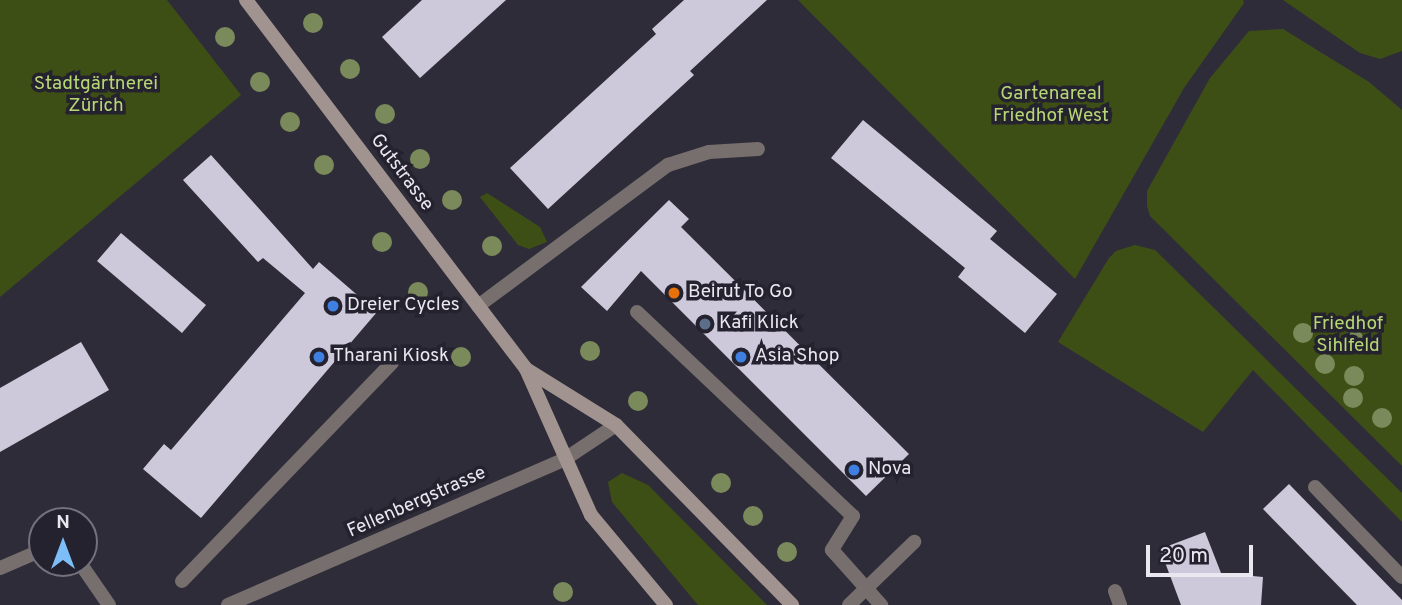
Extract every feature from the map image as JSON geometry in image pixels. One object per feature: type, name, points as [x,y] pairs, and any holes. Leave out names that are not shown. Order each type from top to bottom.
[{"type":"main road","name":"Gutstrasse","points":[[246,0],[526,369],[592,515],[666,605]]},
{"type":"main road","name":"Gutstrasse","points":[[526,369],[616,425],[792,605]]},
{"type":"street","points":[[478,306],[668,165],[709,152],[758,149]]},
{"type":"street","points":[[637,312],[853,516],[832,550],[881,605]]},
{"type":"street","points":[[182,581],[392,363]]},
{"type":"street","name":"Fellenbergstrasse","points":[[228,605],[565,459],[616,425]]},
{"type":"street","points":[[1315,487],[1402,577]]},
{"type":"street","points":[[849,605],[914,541]]},
{"type":"street","points":[[0,568],[28,556]]},
{"type":"street","points":[[90,577],[109,605]]},
{"type":"street","points":[[1115,591],[1120,605]]},
{"type":"green space","name":"Stadtgärtnerei Zürich","points":[[0,0],[167,0],[241,95],[0,297]]},
{"type":"green space","name":"Gartenareal Friedhof West","points":[[798,0],[1243,0],[1244,3],[1184,88],[1075,279]]},
{"type":"green space","points":[[1283,0],[1402,0],[1402,51],[1380,59],[1360,53]]},
{"type":"green space","name":"Friedhof Sihlfeld","points":[[1283,29],[1369,82],[1402,110],[1402,466],[1150,216],[1147,206],[1147,191],[1210,78],[1249,31]]},
{"type":"green space","points":[[487,193],[540,227],[547,242],[529,249],[518,245],[480,197]]},
{"type":"green space","points":[[1135,245],[1155,250],[1402,493],[1402,522],[1253,370],[1203,432],[1058,342],[1109,258],[1116,251]]},
{"type":"green space","points":[[622,473],[648,485],[767,605],[698,605],[612,502],[608,482]]},
{"type":"building","points":[[422,0],[506,0],[420,78],[382,37]]},
{"type":"building","points":[[684,0],[767,0],[690,71],[694,75],[548,209],[510,168],[656,34],[652,29]]},
{"type":"building","points":[[863,120],[997,231],[990,239],[1057,294],[1025,333],[958,277],[965,268],[831,158]]},
{"type":"building","points":[[211,155],[313,269],[319,262],[377,312],[201,518],[143,469],[164,444],[171,450],[305,293],[263,258],[258,262],[183,180]]},
{"type":"building","points":[[669,200],[689,219],[681,227],[909,454],[866,496],[641,271],[607,311],[581,287]]},
{"type":"building","points":[[121,233],[206,305],[182,333],[97,261]]},
{"type":"building","points":[[81,342],[109,390],[0,452],[0,388]]},
{"type":"building","points":[[1289,484],[1402,600],[1402,605],[1357,605],[1263,509]]},
{"type":"building","points":[[1205,532],[1221,573],[1263,577],[1261,605],[1181,605],[1160,549]]},
{"type":"place","name":"Beirut To Go","points":[[674,293]]},
{"type":"place","name":"Dreier Cycles","points":[[333,306]]},
{"type":"place","name":"Kafi Klick","points":[[705,324]]},
{"type":"place","name":"Tharani Kiosk","points":[[319,357]]},
{"type":"place","name":"Asia Shop","points":[[741,357]]},
{"type":"place","name":"Nova","points":[[854,470]]}]
